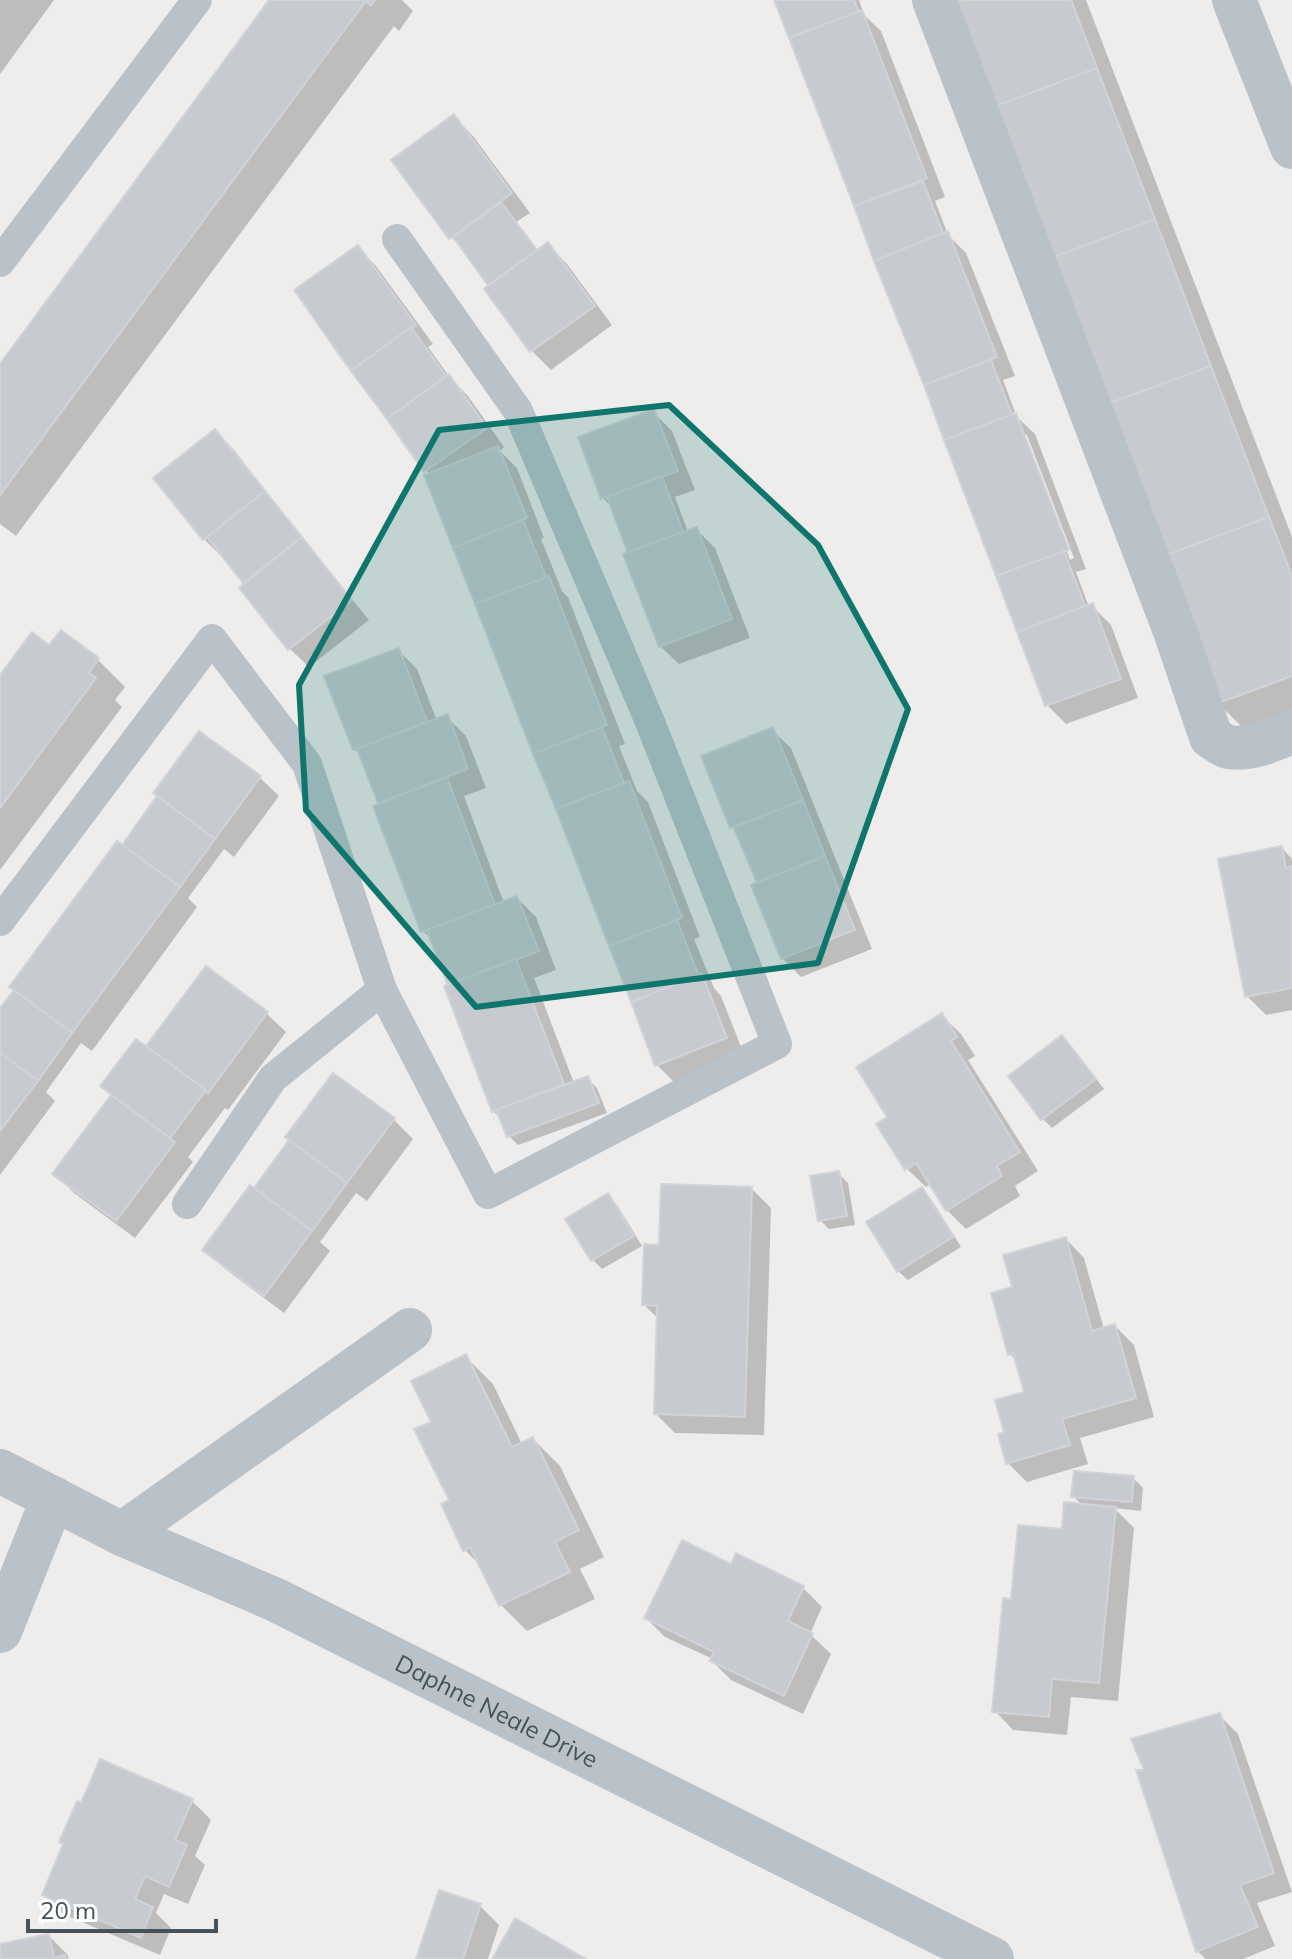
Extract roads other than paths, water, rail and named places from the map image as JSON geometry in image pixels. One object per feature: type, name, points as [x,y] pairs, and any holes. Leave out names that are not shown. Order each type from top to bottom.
[{"type":"street","points":[[934,0],[1175,631],[1211,737],[1225,747],[1245,747],[1292,732]]},
{"type":"street","points":[[1234,0],[1292,147]]},
{"type":"street","points":[[122,1534],[410,1330]]},
{"type":"street","name":"Daphne Neale Drive","points":[[0,1471],[122,1534],[276,1600],[992,1959]]},
{"type":"street","points":[[0,1631],[53,1498]]},
{"type":"lane","points":[[0,262],[197,0]]},
{"type":"lane","points":[[0,921],[212,639],[307,764],[382,990],[488,1194],[777,1044],[650,722],[518,411],[397,239]]},
{"type":"lane","points":[[187,1204],[273,1078],[382,990]]}]
